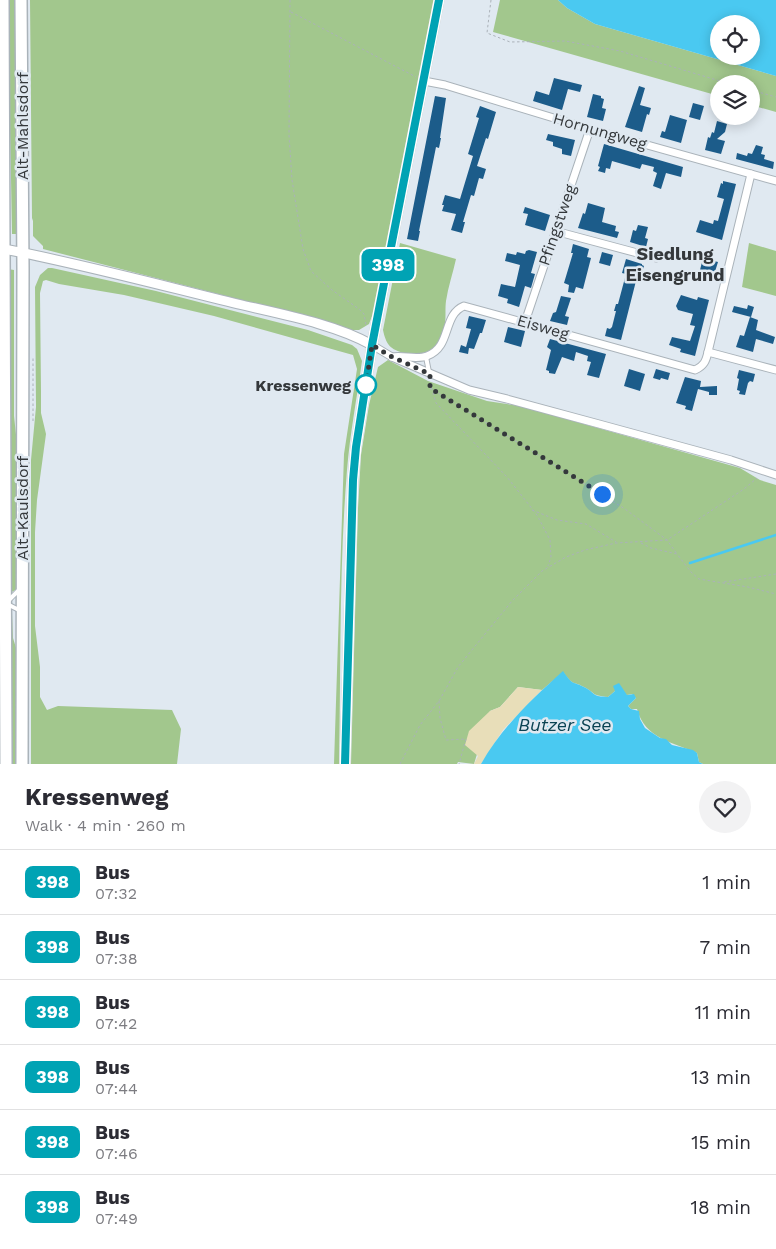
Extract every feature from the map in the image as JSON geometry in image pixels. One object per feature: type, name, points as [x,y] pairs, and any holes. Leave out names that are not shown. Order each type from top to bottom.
[{"type":"main road","name":"Alt-Mahlsdorf","points":[[21,0],[22,253]]},
{"type":"main road","name":"Alt-Mahlsdorf","points":[[2,4],[2,249]]},
{"type":"main road","name":"Alt-Kaulsdorf","points":[[2,249],[2,496],[6,764]]},
{"type":"main road","name":"Alt-Kaulsdorf","points":[[22,253],[22,764]]},
{"type":"street","points":[[345,764],[353,480],[356,447],[372,345],[439,0]]},
{"type":"street","name":"Hornungweg","points":[[424,81],[445,85],[590,129],[776,181]]},
{"type":"street","name":"Pfingstweg","points":[[525,322],[590,129]]},
{"type":"street","points":[[751,174],[708,352],[776,370]]},
{"type":"street","points":[[555,231],[656,258]]},
{"type":"street","points":[[2,249],[78,264],[295,318],[358,338],[392,357],[469,390],[776,475]]},
{"type":"street","name":"Eisweg","points":[[426,357],[439,348],[444,340],[453,314],[458,308],[464,306],[695,370],[702,367],[706,362],[708,352]]},
{"type":"street","points":[[392,357],[426,357]]},
{"type":"lane","points":[[426,357],[430,374]]},
{"type":"lane","points":[[22,586],[3,603],[22,612]]},
{"type":"path","points":[[290,0],[289,135],[298,227],[311,271],[332,290],[359,309],[364,314],[366,325]]},
{"type":"path","points":[[491,0],[487,33],[510,42],[565,41],[620,51],[710,78]]},
{"type":"path","points":[[290,12],[424,81]]},
{"type":"path","points":[[760,93],[776,97]]},
{"type":"path","points":[[430,374],[430,388],[436,403],[506,477],[532,510],[550,540],[551,556],[548,566]]},
{"type":"path","points":[[430,388],[625,509],[667,540],[676,554],[699,579],[748,587],[776,594]]},
{"type":"path","points":[[400,764],[420,725],[439,700],[458,667],[512,601],[548,566],[585,550],[616,542],[667,540],[744,488],[765,471]]},
{"type":"path","points":[[532,510],[557,520],[586,524],[616,542]]},
{"type":"path","points":[[640,542],[651,548],[676,554]]},
{"type":"path","points":[[721,582],[776,574]]},
{"type":"path","points":[[439,700],[440,718],[446,740],[466,739],[459,764]]},
{"type":"green space","points":[[8,0],[16,0],[18,234],[12,234]]},
{"type":"green space","points":[[30,0],[434,0],[374,311],[369,324],[359,330],[352,330],[43,249],[43,246],[33,236],[32,218]]},
{"type":"green space","points":[[500,0],[558,0],[567,8],[595,24],[710,57],[710,65],[738,65],[776,76],[776,112],[760,108],[760,75],[710,75],[710,93],[493,32]]},
{"type":"green space","points":[[400,243],[456,259],[447,296],[443,332],[437,344],[427,352],[413,354],[392,348],[387,343],[383,330]]},
{"type":"green space","points":[[749,243],[776,251],[776,296],[742,287]]},
{"type":"green space","points":[[48,268],[156,291],[308,330],[352,345],[357,349],[362,361],[348,456],[344,507],[339,764],[334,764],[344,454],[357,369],[353,355],[214,316],[124,295],[46,280],[43,281],[40,293],[41,413],[46,434],[37,500],[35,532],[35,626],[40,667],[40,697],[47,710],[58,706],[172,710],[181,729],[177,764],[31,764],[31,460],[36,407],[35,287],[40,275]]},
{"type":"green space","points":[[8,269],[14,270],[14,416],[18,453],[17,589],[10,593]]},
{"type":"green space","points":[[388,360],[428,381],[487,401],[520,406],[740,468],[760,480],[776,485],[776,764],[703,764],[699,762],[697,753],[661,738],[646,727],[637,709],[631,709],[628,706],[636,698],[632,694],[627,695],[615,691],[608,697],[597,695],[571,682],[563,672],[542,690],[518,687],[500,707],[490,711],[474,764],[458,762],[457,764],[351,764],[361,455],[369,405],[378,367]]},
{"type":"green space","points":[[11,610],[13,638],[17,651],[17,764],[11,764]]},
{"type":"sand","points":[[518,687],[542,690],[503,730],[481,764],[474,764],[478,756],[465,745],[469,731],[490,711],[500,707]]},
{"type":"water","points":[[558,0],[776,0],[776,76],[738,65],[760,65],[760,15],[710,15],[710,57],[595,24],[567,8]]},
{"type":"water","name":"Butzer See","points":[[563,671],[571,681],[599,696],[608,697],[615,691],[613,686],[619,683],[627,695],[634,694],[636,698],[628,706],[639,711],[640,719],[645,728],[660,738],[666,739],[672,745],[693,750],[697,753],[699,762],[703,764],[481,764],[508,726]]},
{"type":"building","points":[[554,78],[582,85],[580,92],[568,89],[562,110],[533,101],[536,91],[549,95]]},
{"type":"building","points":[[639,86],[645,88],[640,105],[651,108],[649,115],[647,114],[642,132],[625,127]]},
{"type":"building","points":[[593,94],[604,99],[602,108],[606,109],[603,121],[587,117]]},
{"type":"building","points":[[435,96],[446,98],[441,138],[439,148],[436,147],[418,241],[407,239]]},
{"type":"building","points":[[693,103],[704,106],[700,120],[689,117]]},
{"type":"building","points":[[480,106],[496,112],[477,166],[486,169],[483,179],[479,178],[474,196],[471,195],[463,222],[465,222],[462,233],[451,230],[456,214],[442,211],[444,205],[442,205],[445,195],[460,199],[473,156],[468,154],[479,118],[476,117]]},
{"type":"building","points":[[670,115],[687,120],[681,143],[660,137],[662,131],[665,132]]},
{"type":"building","points":[[716,125],[727,125],[725,132],[717,139],[725,141],[721,154],[705,150],[708,137],[710,138],[712,132],[714,133]]},
{"type":"building","points":[[548,134],[575,140],[571,156],[562,154],[562,149],[553,146],[553,142],[546,140]]},
{"type":"building","points":[[604,144],[683,167],[681,177],[666,173],[661,189],[653,186],[657,173],[653,171],[654,167],[642,164],[640,169],[612,161],[610,169],[606,168],[605,173],[598,171]]},
{"type":"building","points":[[756,145],[763,147],[761,154],[765,155],[764,159],[774,162],[773,169],[736,159],[737,153],[747,156],[748,153],[752,154]]},
{"type":"building","points":[[723,181],[736,184],[722,240],[696,232],[700,220],[713,224],[714,220],[718,221],[724,199],[717,197]]},
{"type":"building","points":[[588,203],[605,208],[602,222],[616,226],[615,231],[619,232],[617,238],[578,228]]},
{"type":"building","points":[[525,207],[550,215],[545,231],[525,225],[528,214],[523,213]]},
{"type":"building","points":[[638,225],[648,227],[645,238],[648,239],[646,247],[630,242],[633,230],[636,231]]},
{"type":"building","points":[[573,244],[589,249],[587,257],[591,258],[583,289],[576,287],[574,293],[568,292],[569,285],[564,283],[573,253],[571,253]]},
{"type":"building","points":[[529,250],[537,252],[531,273],[535,274],[531,288],[525,286],[519,307],[507,303],[508,299],[498,296],[501,284],[515,287],[520,265],[505,261],[507,253],[516,255],[517,252],[525,254]]},
{"type":"building","points":[[602,252],[613,255],[610,266],[599,263]]},
{"type":"building","points":[[626,259],[644,266],[640,278],[637,277],[621,340],[605,336],[607,328],[610,329],[612,327],[616,311],[614,311],[616,304],[618,304],[626,274],[622,273]]},
{"type":"building","points":[[710,260],[718,262],[713,278],[701,275],[703,270],[700,270],[702,262],[708,264]]},
{"type":"building","points":[[681,295],[697,300],[698,297],[709,300],[695,356],[680,352],[681,349],[669,345],[672,337],[690,341],[695,326],[690,325],[693,314],[678,310],[676,306]]},
{"type":"building","points":[[561,296],[571,298],[565,316],[569,317],[567,325],[550,321],[553,313],[556,312]]},
{"type":"building","points":[[748,305],[754,307],[751,317],[732,312],[734,306],[747,309]]},
{"type":"building","points":[[469,316],[486,320],[474,349],[469,348],[468,354],[459,352],[461,345],[466,347],[471,329],[466,328]]},
{"type":"building","points":[[750,317],[758,320],[756,330],[775,337],[773,344],[756,339],[753,352],[736,347],[740,335],[744,336]]},
{"type":"building","points":[[508,327],[525,331],[521,347],[504,342]]},
{"type":"building","points":[[550,339],[606,354],[599,378],[587,375],[591,362],[587,361],[588,356],[576,352],[574,361],[562,357],[555,374],[549,373],[546,370],[551,350],[547,347]]},
{"type":"building","points":[[629,369],[645,374],[640,391],[624,386]]},
{"type":"building","points":[[656,369],[670,373],[668,380],[653,378]]},
{"type":"building","points":[[739,370],[755,374],[753,382],[750,381],[748,383],[745,395],[739,394],[740,391],[737,390]]},
{"type":"building","points":[[685,377],[701,381],[700,387],[717,386],[717,395],[709,395],[709,392],[698,389],[692,411],[685,409],[686,406],[676,403]]},
{"type":"waterway","points":[[690,563],[776,535]]},
{"type":"bus line","name":"398","points":[[345,764],[353,480],[356,447],[372,345],[439,0]]},
{"type":"place","name":"Kressenweg","points":[[366,385]]},
{"type":"district","name":"Siedlung Eisengrund","points":[[675,263]]},
{"type":"route","points":[[366,385],[372,345],[392,357],[430,374],[430,388],[602,494]]}]
